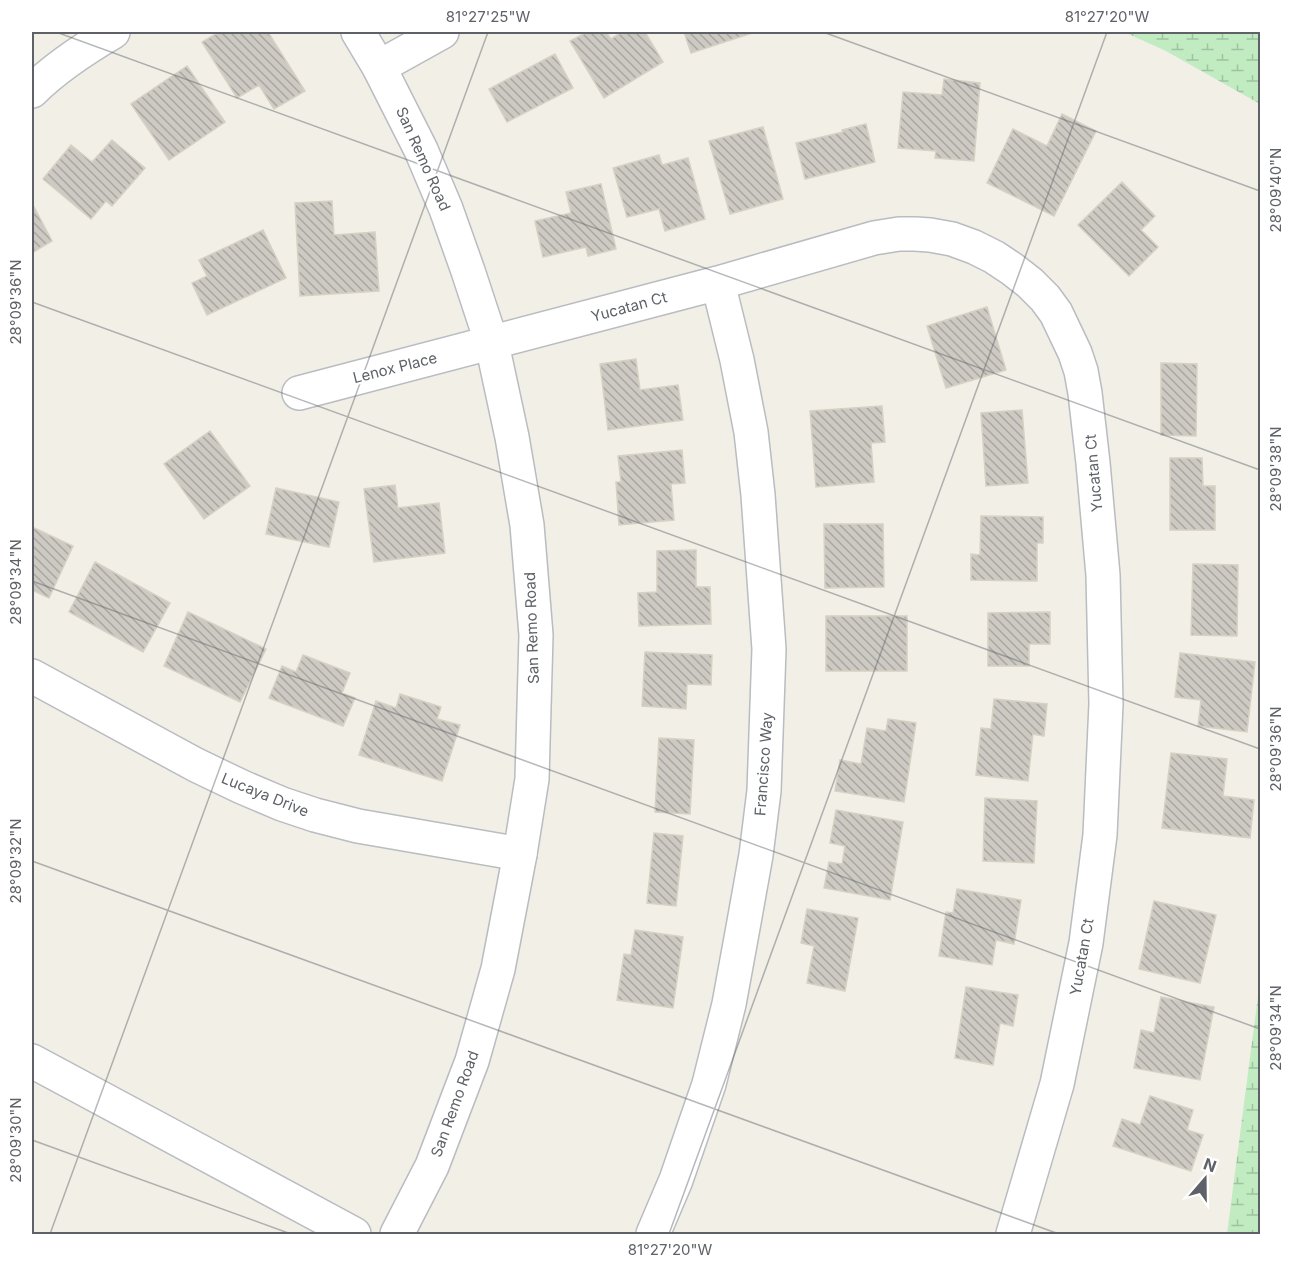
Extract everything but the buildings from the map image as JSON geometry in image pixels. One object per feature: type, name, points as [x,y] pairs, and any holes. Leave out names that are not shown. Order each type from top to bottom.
[{"type":"street","points":[[32,91],[71,58],[113,32]]},
{"type":"street","name":"San Remo Road","points":[[358,32],[379,67],[421,150],[446,209],[492,344],[512,437],[527,525],[536,635],[532,779],[498,969],[472,1062],[432,1166],[397,1234]]},
{"type":"street","points":[[379,67],[442,32]]},
{"type":"street","name":"Yucatan Ct","points":[[492,344],[718,284],[874,238],[899,234],[930,235],[952,239],[994,257],[1022,276],[1045,298],[1056,313],[1081,371],[1094,463],[1103,575],[1106,704],[1100,835],[1086,943],[1057,1084],[1013,1234]]},
{"type":"street","name":"Francisco Way","points":[[653,1234],[680,1169],[718,1050],[744,922],[764,791],[769,649],[759,507],[751,432],[737,360],[718,284]]},
{"type":"street","name":"Lenox Place","points":[[299,393],[492,344]]},
{"type":"street","name":"Lucaya Drive","points":[[32,676],[196,765],[282,804],[315,815],[358,825],[520,854]]},
{"type":"street","points":[[32,1061],[354,1234]]},
{"type":"green space","points":[[1124,32],[1260,32],[1260,104],[1166,51]]},
{"type":"green space","points":[[1260,981],[1260,1234],[1227,1234]]}]
